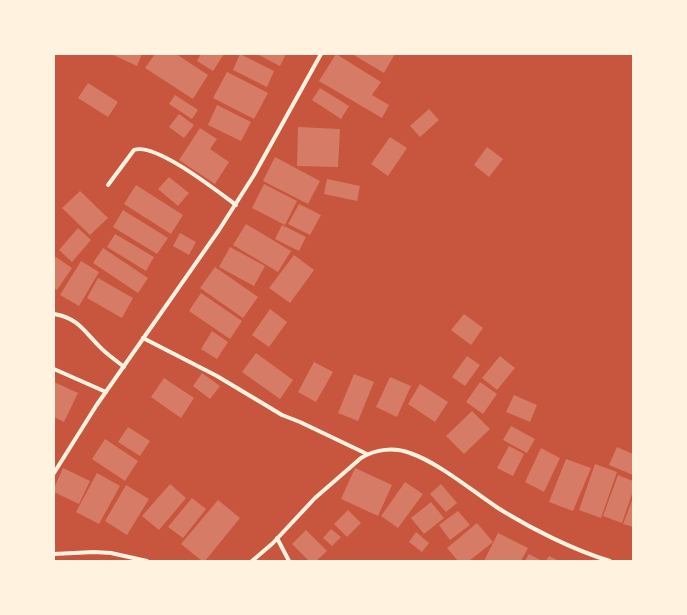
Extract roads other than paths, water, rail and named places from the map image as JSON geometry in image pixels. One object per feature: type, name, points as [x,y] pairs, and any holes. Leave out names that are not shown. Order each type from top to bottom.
[{"type":"street","points":[[54,473],[106,392],[236,205],[320,55]]},
{"type":"street","points":[[108,185],[134,150],[142,149],[175,162],[236,205]]},
{"type":"street","points":[[54,314],[60,314],[79,324],[100,347],[124,367]]},
{"type":"street","points":[[143,338],[217,376],[282,415],[367,454]]},
{"type":"street","points":[[54,369],[106,392]]},
{"type":"street","points":[[252,561],[273,543],[316,498],[361,458],[367,454],[380,450],[393,449],[409,452],[429,461],[499,508],[541,532],[582,551],[610,561]]},
{"type":"street","points":[[277,538],[289,561]]},
{"type":"street","points":[[54,554],[94,552],[111,553],[147,561]]}]
